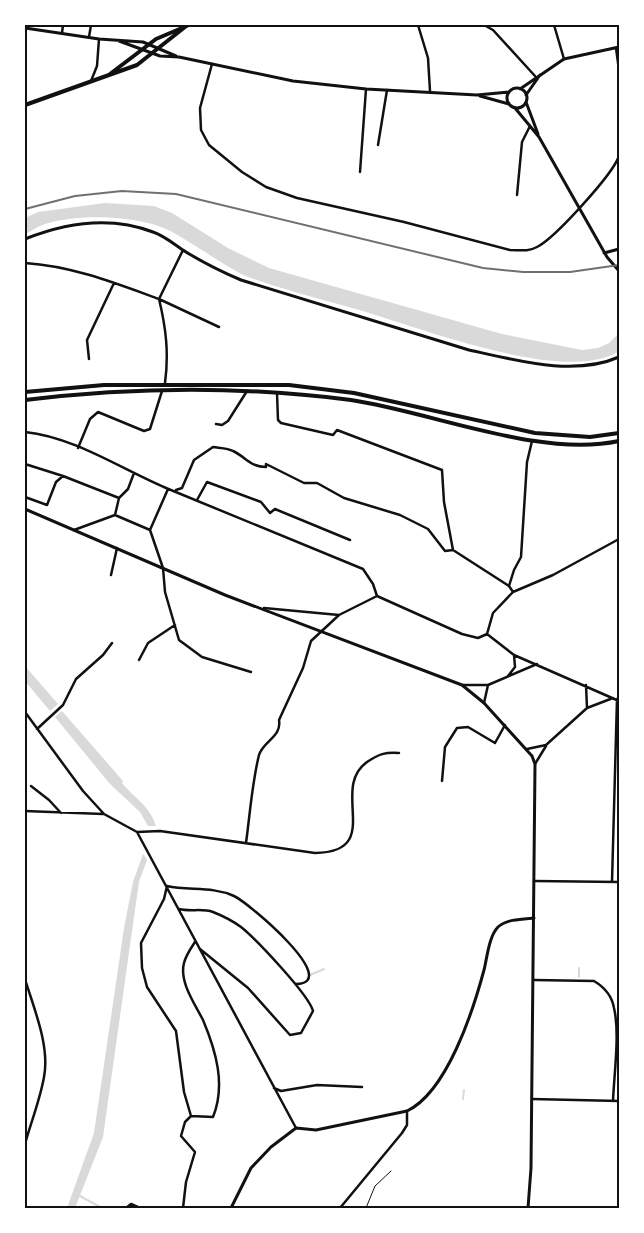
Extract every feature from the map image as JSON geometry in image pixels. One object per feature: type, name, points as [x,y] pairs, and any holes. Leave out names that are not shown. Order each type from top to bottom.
[{"type":"main road","points":[[106,76],[149,44],[187,26]]},
{"type":"main road","points":[[25,105],[91,82],[147,59],[187,26]]},
{"type":"main road","points":[[25,28],[149,44],[179,57]]},
{"type":"main road","points":[[119,41],[140,51],[153,54],[179,57],[293,81],[366,89],[477,95],[509,92]]},
{"type":"main road","points":[[509,104],[507,98],[509,92],[514,88],[520,88],[535,76],[564,59],[618,47]]},
{"type":"main road","points":[[540,74],[526,95],[526,102],[540,137],[604,253],[619,271]]},
{"type":"main road","points":[[520,88],[526,95]]},
{"type":"main road","points":[[477,95],[509,104],[515,108],[540,137]]},
{"type":"main road","points":[[515,108],[521,107],[526,102]]},
{"type":"main road","points":[[25,240],[49,230],[102,223],[137,227],[154,232],[211,267],[241,280],[469,350],[498,356],[575,366],[600,364],[619,356]]},
{"type":"main road","points":[[604,253],[619,249]]},
{"type":"main road","points":[[25,392],[104,385],[165,384],[260,384],[318,388],[415,405],[534,433],[590,437],[619,433]]},
{"type":"main road","points":[[25,400],[66,395],[162,391],[277,393],[352,401],[532,440],[590,445],[619,441]]},
{"type":"main road","points":[[25,509],[225,595],[322,630],[462,685],[484,703],[527,749],[535,764],[534,980],[528,1208]]},
{"type":"main road","points":[[231,1208],[251,1168],[271,1147],[296,1128],[316,1130],[407,1111],[425,1097],[464,1034],[475,1006],[495,931],[506,922],[534,918]]},
{"type":"street","points":[[62,33],[63,25]]},
{"type":"street","points":[[89,37],[91,25]]},
{"type":"street","points":[[418,25],[428,58],[430,91]]},
{"type":"street","points":[[484,25],[493,30],[535,76]]},
{"type":"street","points":[[554,25],[564,59]]},
{"type":"street","points":[[91,82],[97,66],[99,39]]},
{"type":"street","points":[[618,47],[619,70]]},
{"type":"street","points":[[212,64],[200,108],[200,130],[209,145],[266,187],[297,198],[404,222],[510,250],[527,251],[536,248],[558,231],[580,208],[619,156]]},
{"type":"street","points":[[360,172],[366,89]]},
{"type":"street","points":[[378,145],[387,90]]},
{"type":"street","points":[[517,195],[522,142],[530,125]]},
{"type":"street","points":[[165,384],[168,350],[166,329],[159,299],[184,250]]},
{"type":"street","points":[[25,263],[48,265],[114,283],[159,299],[219,327]]},
{"type":"street","points":[[89,359],[87,340],[114,283]]},
{"type":"street","points":[[78,448],[90,419],[98,412],[144,431],[150,429],[162,391]]},
{"type":"street","points":[[216,424],[222,425],[228,420],[248,391]]},
{"type":"street","points":[[277,393],[278,420],[281,423],[333,434],[336,430],[442,470],[444,502],[453,550]]},
{"type":"street","points":[[25,432],[39,434],[78,448],[363,570],[373,584],[377,596],[462,634],[478,638],[487,634]]},
{"type":"street","points":[[509,586],[521,557],[527,462],[532,440]]},
{"type":"street","points":[[175,491],[182,488],[194,460],[212,447],[233,450],[246,461],[258,467],[266,467],[266,464],[304,483],[317,483],[344,498],[400,515],[428,529],[444,550],[453,550],[509,586],[513,592]]},
{"type":"street","points":[[25,464],[64,476],[119,498]]},
{"type":"street","points":[[115,515],[119,498],[128,489],[134,473]]},
{"type":"street","points":[[25,497],[47,504],[56,482],[64,476]]},
{"type":"street","points":[[197,500],[207,482],[261,502],[270,513],[275,509],[350,540]]},
{"type":"street","points":[[168,488],[150,530],[163,568],[165,592],[179,640],[202,657],[251,672]]},
{"type":"street","points":[[73,530],[115,515],[150,530]]},
{"type":"street","points":[[487,634],[493,612],[513,592],[553,575],[619,539]]},
{"type":"street","points":[[110,575],[117,548]]},
{"type":"street","points":[[246,843],[260,753],[276,734],[280,726],[279,720],[303,668],[311,641],[339,615],[377,596]]},
{"type":"street","points":[[264,608],[339,615]]},
{"type":"street","points":[[139,660],[148,643],[175,625]]},
{"type":"street","points":[[487,634],[514,655],[616,699]]},
{"type":"street","points":[[37,729],[63,704],[76,679],[112,643]]},
{"type":"street","points":[[508,677],[515,667],[514,655]]},
{"type":"street","points":[[462,685],[488,685],[537,664]]},
{"type":"street","points":[[484,703],[488,685]]},
{"type":"street","points":[[586,685],[587,708]]},
{"type":"street","points":[[535,764],[546,745],[587,708],[616,699]]},
{"type":"street","points":[[612,882],[616,699]]},
{"type":"street","points":[[25,712],[83,790],[104,814],[137,832],[296,1128]]},
{"type":"street","points":[[442,781],[445,748],[457,728],[468,727],[494,743],[505,725]]},
{"type":"street","points":[[527,749],[535,749],[546,745]]},
{"type":"street","points":[[137,832],[160,831],[315,853],[332,853],[345,846],[354,828],[351,809],[354,781],[358,768],[384,752],[399,753]]},
{"type":"street","points":[[31,786],[50,800],[61,813]]},
{"type":"street","points":[[25,811],[104,814]]},
{"type":"street","points":[[534,880],[619,882]]},
{"type":"street","points":[[167,886],[222,891],[252,907],[266,918],[306,964],[309,974],[307,981],[296,984]]},
{"type":"street","points":[[167,886],[164,899],[141,943],[142,968],[147,987],[176,1031],[184,1092],[191,1116]]},
{"type":"street","points":[[178,909],[192,912],[210,911],[239,926],[296,984],[311,1004],[313,1012],[301,1033],[290,1035],[248,988],[199,948]]},
{"type":"street","points":[[191,1116],[213,1117],[219,1102],[220,1089],[218,1068],[211,1043],[185,977],[184,961],[195,942]]},
{"type":"street","points":[[25,980],[44,1054],[44,1076],[25,1144]]},
{"type":"street","points":[[534,980],[594,981],[602,986],[610,997],[616,1018],[613,1101]]},
{"type":"street","points":[[273,1088],[281,1091],[317,1085],[362,1087]]},
{"type":"street","points":[[532,1099],[619,1101]]},
{"type":"street","points":[[340,1208],[402,1133],[407,1125],[407,1111]]},
{"type":"street","points":[[183,1208],[186,1182],[194,1152],[181,1136],[186,1122],[191,1116]]},
{"type":"street","points":[[126,1208],[131,1204],[140,1208]]},
{"type":"lane","points":[[366,1208],[375,1186],[391,1171]]},
{"type":"shaded area","points":[[105,203],[154,206],[172,213],[228,248],[269,268],[502,334],[582,350],[598,348],[609,343],[619,333],[619,351],[596,360],[566,362],[495,351],[458,341],[243,275],[174,233],[146,222],[129,219],[75,218],[45,224],[25,234],[25,218],[38,212]]},
{"type":"shaded area","points":[[25,666],[58,704],[50,711],[25,681]]},
{"type":"shaded area","points":[[62,711],[123,781],[122,783],[146,808],[156,826],[148,826],[140,812],[110,784],[55,717]]},
{"type":"shaded area","points":[[143,854],[147,860],[139,882],[103,1137],[75,1208],[67,1208],[94,1133],[124,928],[133,882]]},
{"type":"waterway","points":[[579,968],[579,977]]},
{"type":"waterway","points":[[310,975],[324,969]]},
{"type":"waterway","points":[[463,1099],[464,1090]]},
{"type":"waterway","points":[[80,1196],[102,1208]]},
{"type":"railway","points":[[25,209],[75,196],[122,191],[176,194],[483,268],[523,272],[570,272],[619,265]]}]
